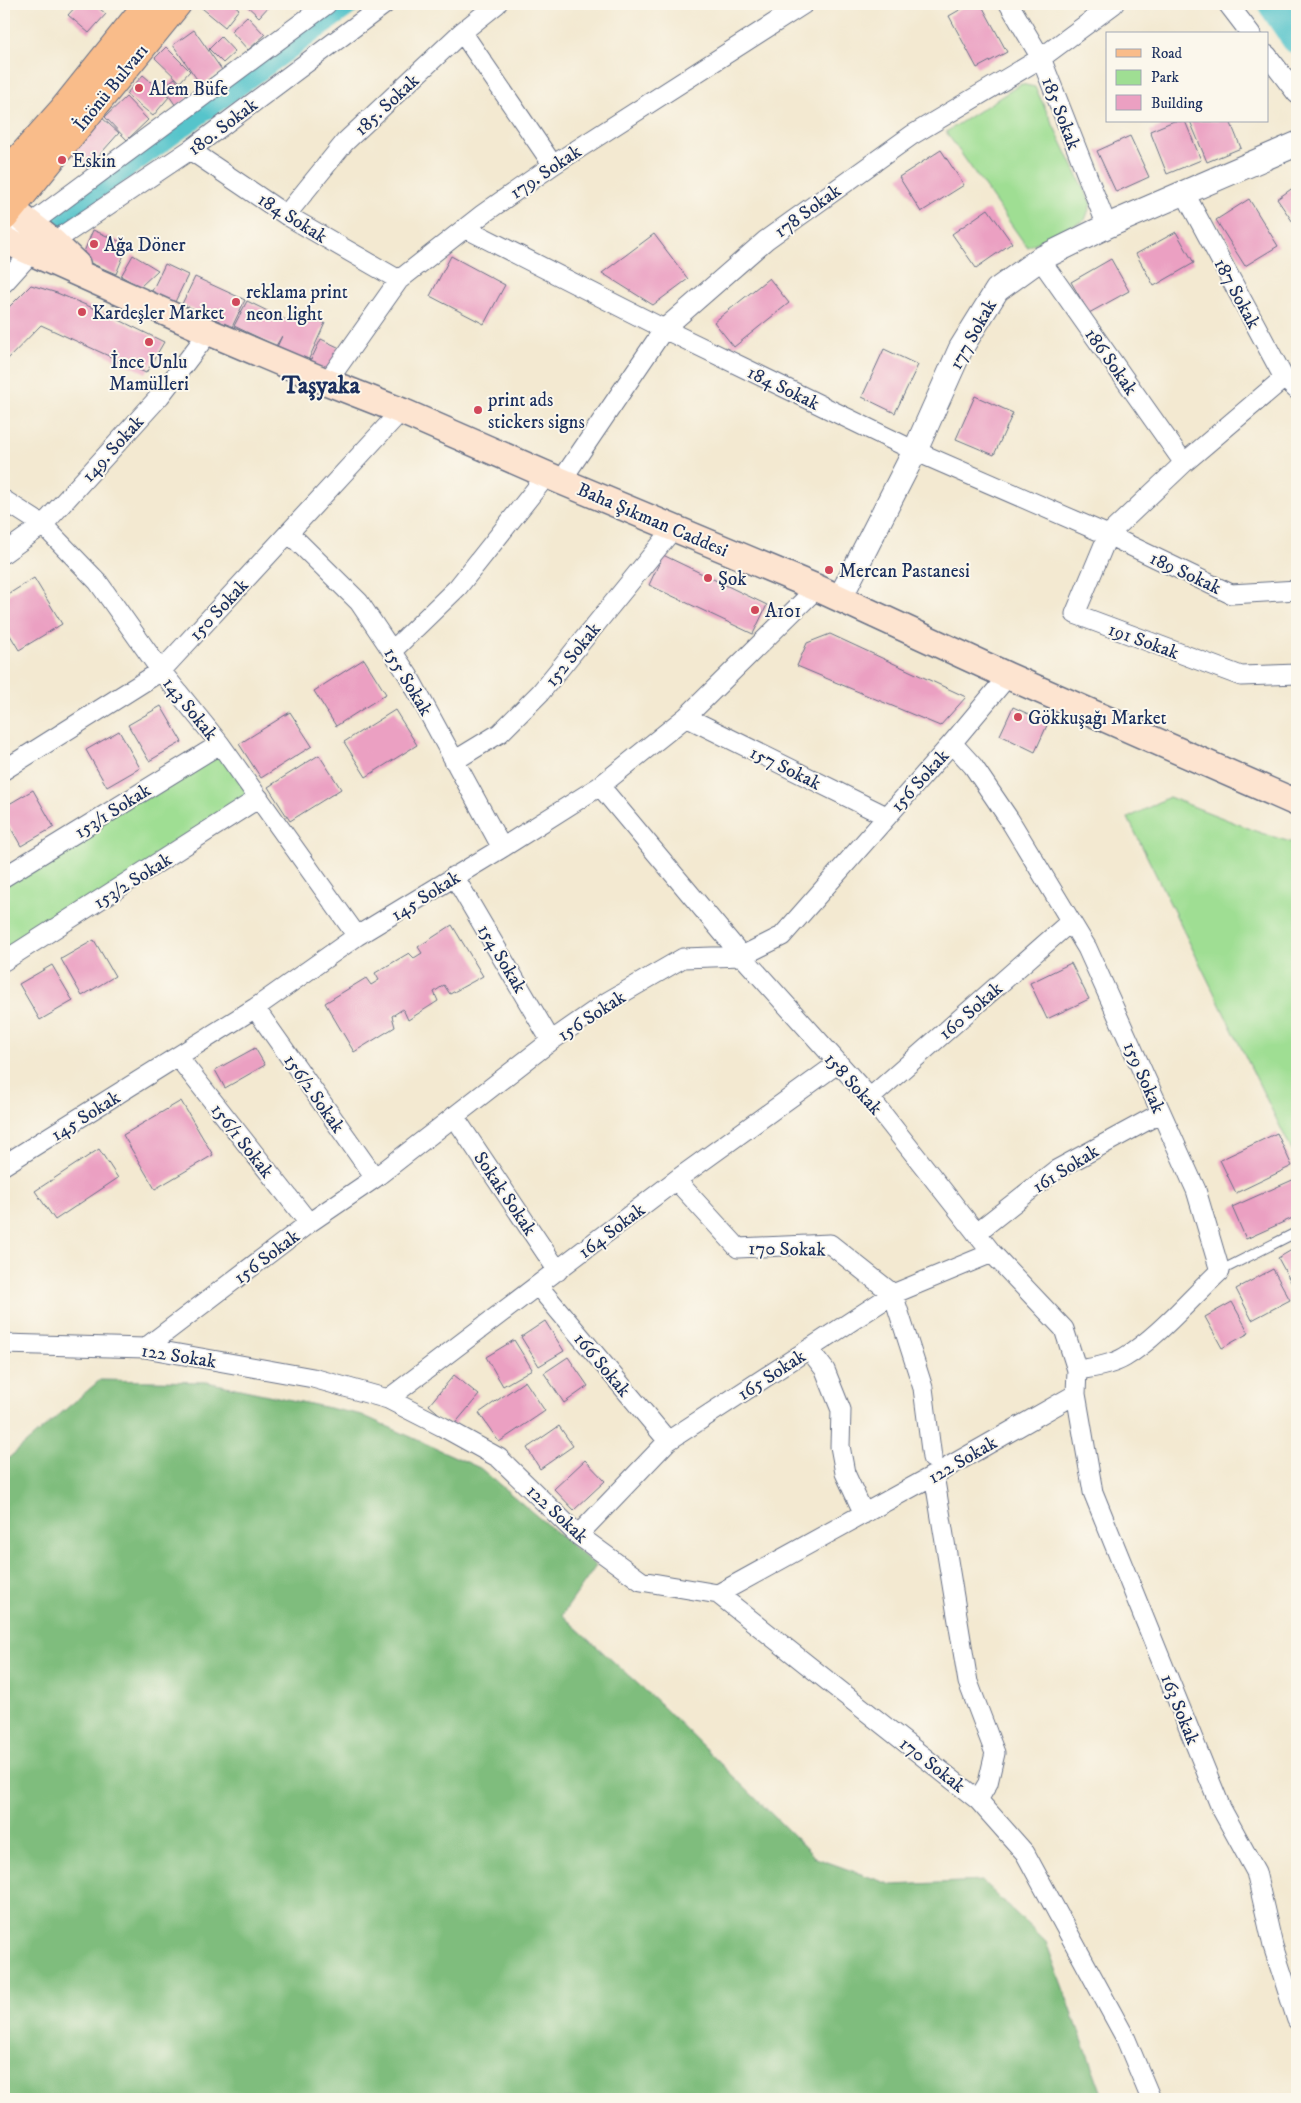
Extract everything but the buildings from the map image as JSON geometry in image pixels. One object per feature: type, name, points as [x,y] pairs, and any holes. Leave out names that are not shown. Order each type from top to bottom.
[{"type":"main road","name":"İnönü Bulvarı","points":[[4,176],[63,110],[148,4]]},
{"type":"main road","name":"İnönü Bulvarı","points":[[11,216],[177,4]]},
{"type":"main road","name":"Baha Şıkman Caddesi","points":[[11,216],[43,247],[88,277],[209,332],[401,411],[554,478],[840,598],[1008,676],[1297,804]]},
{"type":"main road","name":"Baha Şıkman Caddesi","points":[[4,240],[43,247]]},
{"type":"street","points":[[11,216],[327,4]]},
{"type":"street","name":"180. Sokak","points":[[4,283],[43,247],[190,150],[385,4]]},
{"type":"street","name":"185. Sokak","points":[[286,215],[345,142],[462,32],[497,4]]},
{"type":"street","name":"179. Sokak","points":[[327,382],[399,280],[483,214],[553,164],[804,4]]},
{"type":"street","name":"185 Sokak","points":[[1009,4],[1041,58],[1107,226]]},
{"type":"street","name":"178 Sokak","points":[[392,651],[458,587],[554,478],[664,329],[766,240],[912,135],[1041,58],[1114,4]]},
{"type":"street","points":[[1228,4],[1249,32]]},
{"type":"street","points":[[462,32],[553,164]]},
{"type":"street","points":[[1268,56],[1297,94]]},
{"type":"street","name":"177 Sokak","points":[[840,598],[914,451],[961,348],[996,290],[1040,259],[1107,226],[1297,144]]},
{"type":"street","name":"184 Sokak","points":[[190,150],[286,215],[399,280]]},
{"type":"street","name":"187 Sokak","points":[[1184,192],[1291,384]]},
{"type":"street","name":"184 Sokak","points":[[466,228],[664,329],[914,451],[1108,535]]},
{"type":"street","name":"186 Sokak","points":[[1040,259],[1184,463]]},
{"type":"street","name":"149. Sokak","points":[[4,553],[43,525],[160,396],[209,332]]},
{"type":"street","points":[[1108,535],[1184,463],[1291,384]]},
{"type":"street","name":"150 Sokak","points":[[4,770],[161,672],[401,411]]},
{"type":"street","name":"143 Sokak","points":[[4,500],[43,525],[98,582],[161,672],[220,744],[357,936]]},
{"type":"street","name":"152 Sokak","points":[[454,761],[500,733],[540,693],[674,528]]},
{"type":"street","name":"155 Sokak","points":[[289,533],[359,602],[408,675],[502,848]]},
{"type":"street","name":"189 Sokak","points":[[1108,535],[1232,594],[1297,590]]},
{"type":"street","name":"191 Sokak","points":[[1108,535],[1075,614],[1241,676],[1297,674]]},
{"type":"street","name":"145 Sokak","points":[[4,1165],[255,1008],[357,936],[600,786],[686,717],[817,588]]},
{"type":"street","name":"156 Sokak","points":[[145,1348],[309,1223],[375,1178],[551,1040],[607,1002],[683,958],[742,956],[782,936],[886,816],[952,744],[1008,676]]},
{"type":"street","name":"157 Sokak","points":[[686,717],[886,816]]},
{"type":"street","name":"153/1 Sokak","points":[[4,877],[220,744]]},
{"type":"street","name":"159 Sokak","points":[[952,744],[973,766],[1009,819],[1086,948],[1196,1190],[1220,1271]]},
{"type":"street","name":"158 Sokak","points":[[600,786],[742,956],[837,1064],[870,1098],[992,1253],[1064,1329],[1077,1370],[1076,1394]]},
{"type":"street","name":"153/2 Sokak","points":[[4,961],[259,798]]},
{"type":"street","name":"154 Sokak","points":[[454,876],[551,1040]]},
{"type":"street","name":"160 Sokak","points":[[870,1098],[1070,922]]},
{"type":"street","name":"156/2 Sokak","points":[[255,1008],[375,1178]]},
{"type":"street","name":"156/1 Sokak","points":[[178,1057],[309,1223]]},
{"type":"street","name":"164 Sokak","points":[[388,1399],[676,1180],[837,1064]]},
{"type":"street","name":"161 Sokak","points":[[976,1233],[1056,1170],[1161,1113]]},
{"type":"street","name":"Sokak Sokak","points":[[454,1116],[558,1270]]},
{"type":"street","name":"170 Sokak","points":[[676,1180],[738,1248],[830,1244],[893,1294],[924,1388],[933,1466],[968,1682],[996,1753],[988,1784],[978,1800],[718,1594]]},
{"type":"street","name":"165 Sokak","points":[[578,1535],[668,1442],[893,1294],[992,1253]]},
{"type":"street","points":[[1077,1370],[1096,1367],[1124,1357],[1154,1335],[1220,1271]]},
{"type":"street","name":"166 Sokak","points":[[538,1286],[668,1442]]},
{"type":"street","name":"122 Sokak","points":[[4,1344],[145,1348],[313,1378],[388,1399],[499,1458],[578,1535],[641,1581],[718,1594],[864,1514],[933,1466],[1076,1394]]},
{"type":"street","points":[[809,1350],[825,1370],[841,1410],[840,1446],[844,1473],[864,1514]]},
{"type":"street","name":"163 Sokak","points":[[1076,1394],[1093,1492],[1221,1808],[1256,1872],[1273,1946],[1297,2020]]},
{"type":"street","points":[[978,1800],[1025,1853],[1125,2037],[1150,2099]]},
{"type":"lane","points":[[1220,1271],[1297,1232]]},
{"type":"green space","points":[[1021,84],[1035,87],[1091,204],[1085,220],[1027,247],[946,132]]},
{"type":"green space","points":[[220,744],[259,798],[4,961],[4,877]]},
{"type":"green space","points":[[1169,797],[1261,833],[1297,844],[1297,1161],[1128,818]]},
{"type":"green space","points":[[100,1380],[207,1382],[362,1415],[480,1468],[596,1566],[562,1615],[660,1704],[816,1858],[892,1885],[982,1881],[1046,1942],[1104,2099],[4,2099],[4,1462]]},
{"type":"waterway","points":[[61,217],[352,4]]},
{"type":"waterway","points":[[1274,4],[1297,38]]},
{"type":"place","name":"Alem Büfe","points":[[139,88]]},
{"type":"place","name":"Eskin","points":[[62,160]]},
{"type":"place","name":"Ağa Döner","points":[[94,244]]},
{"type":"place","name":"reklama print neon light","points":[[236,302]]},
{"type":"place","name":"Kardeşler Market","points":[[82,312]]},
{"type":"place","name":"İnce Unlu Mamülleri","points":[[149,342]]},
{"type":"place","name":"print ads stickers signs","points":[[478,410]]},
{"type":"place","name":"Mercan Pastanesi","points":[[829,570]]},
{"type":"place","name":"Şok","points":[[708,578]]},
{"type":"place","name":"A101","points":[[755,610]]},
{"type":"place","name":"Gökkuşağı Market","points":[[1018,717]]},
{"type":"district","name":"Taşyaka","points":[[321,385]]}]
